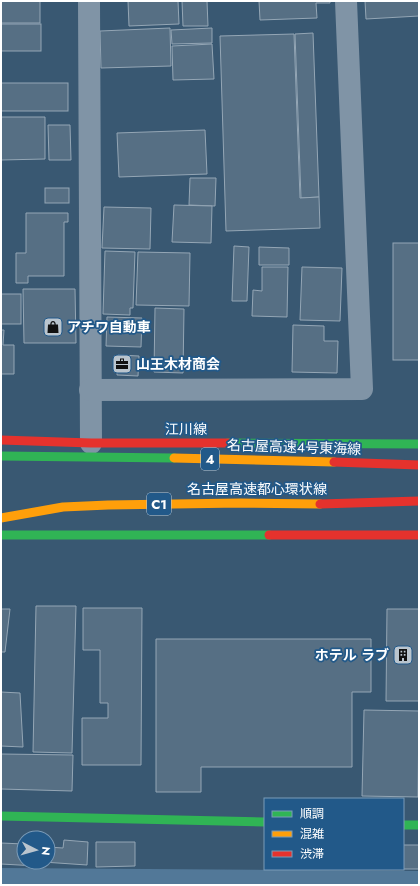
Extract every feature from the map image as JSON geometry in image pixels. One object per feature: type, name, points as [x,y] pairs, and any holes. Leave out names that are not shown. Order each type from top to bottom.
[{"type":"main road","name":"江川線","points":[[1,440],[91,443],[419,444]]},
{"type":"main road","name":"名古屋高速4号東海線","points":[[1,456],[226,459],[419,465]]},
{"type":"main road","name":"名古屋高速都心環状線","points":[[1,518],[63,508],[108,505],[241,503],[318,504],[419,501]]},
{"type":"main road","points":[[1,535],[419,535]]},
{"type":"main road","points":[[1,816],[264,822]]},
{"type":"main road","points":[[404,825],[419,825]]},
{"type":"street","points":[[89,1],[91,443]]},
{"type":"street","points":[[90,390],[362,389],[346,1]]},
{"type":"water","points":[[1,868],[16,868],[16,870],[56,870],[56,868],[419,871],[419,885],[1,885]]},
{"type":"building","points":[[1,1],[40,1],[40,23],[1,23]]},
{"type":"building","points":[[128,1],[178,1],[179,24],[129,26]]},
{"type":"building","points":[[182,1],[207,1],[208,26],[183,26]]},
{"type":"building","points":[[259,1],[330,1],[330,3],[316,3],[317,18],[260,20]]},
{"type":"building","points":[[365,1],[419,1],[419,16],[366,19]]},
{"type":"building","points":[[1,24],[41,24],[41,51],[1,51]]},
{"type":"building","points":[[170,28],[171,66],[101,68],[100,31]]},
{"type":"building","points":[[212,28],[212,43],[172,44],[171,30]]},
{"type":"building","points":[[313,33],[319,197],[301,198],[295,34]]},
{"type":"building","points":[[294,34],[300,198],[319,197],[320,228],[226,231],[220,36]]},
{"type":"building","points":[[212,44],[214,79],[173,80],[172,46]]},
{"type":"building","points":[[1,83],[68,83],[68,111],[1,111]]},
{"type":"building","points":[[1,117],[45,117],[45,159],[1,160]]},
{"type":"building","points":[[48,125],[70,125],[71,160],[49,160]]},
{"type":"building","points":[[205,130],[207,174],[119,177],[117,133]]},
{"type":"building","points":[[190,178],[216,178],[215,206],[189,205]]},
{"type":"building","points":[[45,188],[69,188],[69,203],[45,203]]},
{"type":"building","points":[[174,205],[212,206],[211,243],[172,242]]},
{"type":"building","points":[[104,207],[151,208],[150,249],[102,248]]},
{"type":"building","points":[[26,213],[68,213],[68,222],[64,222],[64,276],[28,276],[28,283],[16,283],[16,253],[26,253]]},
{"type":"building","points":[[393,243],[419,243],[419,360],[393,360]]},
{"type":"building","points":[[234,246],[249,247],[247,301],[232,301]]},
{"type":"building","points":[[259,247],[289,248],[289,265],[259,265]]},
{"type":"building","points":[[105,251],[135,252],[133,308],[130,308],[130,315],[103,314]]},
{"type":"building","points":[[138,252],[190,253],[189,306],[136,305]]},
{"type":"building","points":[[262,267],[288,267],[287,317],[252,316],[253,290],[262,291]]},
{"type":"building","points":[[302,267],[342,268],[340,321],[300,320]]},
{"type":"building","points":[[23,289],[75,289],[76,343],[24,343]]},
{"type":"building","points":[[1,294],[21,294],[21,324],[1,324]]},
{"type":"building","points":[[155,308],[184,309],[183,373],[154,372]]},
{"type":"building","points":[[107,317],[142,318],[141,347],[106,346]]},
{"type":"building","points":[[293,325],[324,326],[324,341],[338,341],[337,373],[292,372]]},
{"type":"building","points":[[1,330],[4,330],[3,345],[14,345],[14,374],[1,374]]},
{"type":"building","points":[[118,355],[139,356],[138,376],[117,375]]},
{"type":"building","points":[[36,606],[76,606],[72,753],[33,752]]},
{"type":"building","points":[[83,608],[142,608],[141,765],[82,765],[82,718],[108,718],[108,703],[100,703],[100,650],[83,650]]},
{"type":"building","points":[[1,609],[10,609],[5,652],[1,652]]},
{"type":"building","name":"ホテル ラブ","points":[[387,609],[419,609],[419,701],[386,701]]},
{"type":"building","points":[[156,639],[371,639],[371,692],[352,692],[352,767],[201,767],[201,792],[156,792]]},
{"type":"building","points":[[1,692],[20,693],[23,747],[1,746]]},
{"type":"building","points":[[364,710],[419,711],[418,797],[362,796]]},
{"type":"building","points":[[1,754],[73,755],[72,791],[1,789]]},
{"type":"building","points":[[64,840],[88,842],[87,865],[56,863],[56,848],[63,848]]},
{"type":"building","points":[[96,842],[135,842],[135,866],[96,867]]},
{"type":"building","points":[[1,843],[16,844],[16,865],[1,864]]},
{"type":"building","points":[[404,845],[419,845],[419,869],[404,869]]},
{"type":"traffic: fast","points":[[228,443],[419,444]]},
{"type":"traffic: fast","points":[[1,456],[174,458]]},
{"type":"traffic: fast","points":[[1,535],[269,535]]},
{"type":"traffic: fast","points":[[1,816],[264,822]]},
{"type":"traffic: fast","points":[[404,825],[419,825]]},
{"type":"traffic: slow","points":[[174,458],[334,462]]},
{"type":"traffic: slow","points":[[1,518],[63,507],[108,505],[241,503],[320,504]]},
{"type":"traffic: jam","points":[[1,440],[91,443],[228,443]]},
{"type":"traffic: jam","points":[[334,462],[419,465]]},
{"type":"traffic: jam","points":[[320,504],[419,501]]},
{"type":"traffic: jam","points":[[269,535],[419,535]]},
{"type":"place","name":"アチワ自動車","points":[[53,327]]},
{"type":"place","name":"山王木材商会","points":[[122,364]]},
{"type":"place","name":"ホテル ラブ","points":[[403,655]]}]
